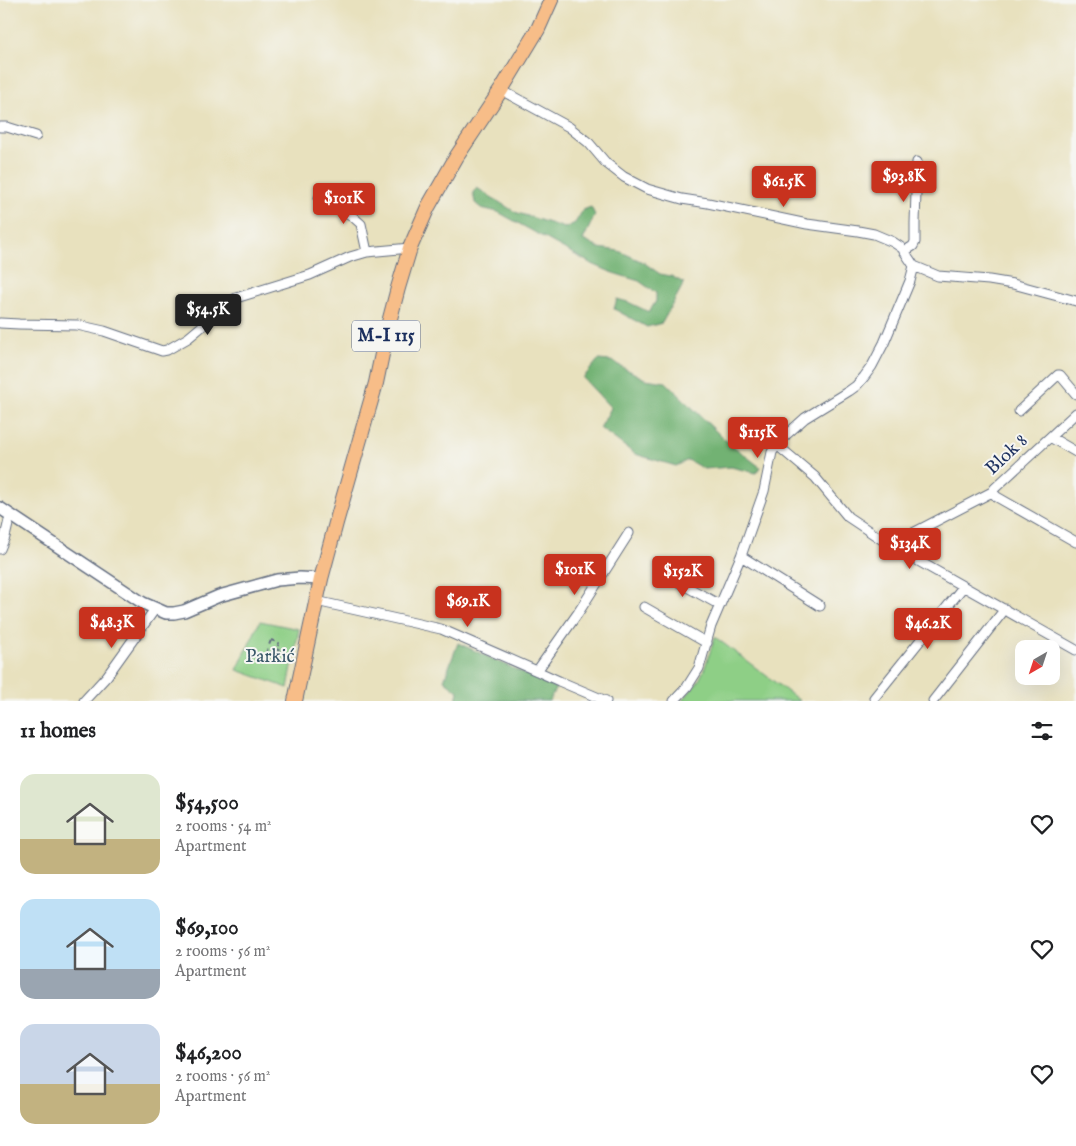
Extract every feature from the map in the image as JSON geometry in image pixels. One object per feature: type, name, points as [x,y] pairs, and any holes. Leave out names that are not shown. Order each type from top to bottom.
[{"type":"main road","name":"M-I 115","points":[[295,701],[321,579],[376,383],[387,330],[410,248],[428,207],[457,156],[501,90],[538,29],[551,0]]},
{"type":"street","points":[[501,90],[569,127],[624,178],[647,189],[682,200],[708,203],[807,224],[874,234],[902,248],[914,266],[938,276],[1013,284],[1076,301]]},
{"type":"street","points":[[0,127],[7,127],[36,136]]},
{"type":"street","points":[[905,251],[913,246],[915,242],[918,162]]},
{"type":"street","points":[[319,198],[328,200],[361,224],[367,252]]},
{"type":"street","points":[[0,323],[77,325],[167,350],[188,338],[236,298],[314,273],[350,257],[367,252],[410,248]]},
{"type":"street","points":[[674,701],[687,688],[699,668],[711,626],[764,491],[772,452],[786,435],[805,418],[849,391],[864,377],[876,360],[884,343],[910,281],[914,266]]},
{"type":"street","points":[[1019,411],[1058,375],[1076,394]]},
{"type":"street","name":"Blok 8","points":[[1076,413],[994,488],[992,492],[997,497],[1076,542]]},
{"type":"street","name":"Blok 8","points":[[1050,438],[1076,452]]},
{"type":"street","points":[[777,446],[815,477],[848,517],[890,545],[1076,650]]},
{"type":"street","points":[[890,545],[992,492]]},
{"type":"street","points":[[0,508],[143,603],[166,613],[184,611],[219,596],[277,580],[321,579]]},
{"type":"street","points":[[0,549],[10,516]]},
{"type":"street","points":[[537,670],[578,612],[629,533]]},
{"type":"street","points":[[740,556],[820,606]]},
{"type":"street","points":[[658,571],[720,605]]},
{"type":"street","points":[[874,698],[963,587]]},
{"type":"street","points":[[316,601],[441,629],[606,701]]},
{"type":"street","points":[[644,607],[707,643]]},
{"type":"street","points":[[84,701],[107,676],[155,609]]},
{"type":"street","points":[[933,701],[1005,610]]},
{"type":"path","points":[[270,640],[279,643],[277,649],[274,656],[266,653],[270,640]]},
{"type":"path","points":[[277,649],[294,660]]},
{"type":"green space","points":[[477,188],[515,212],[565,228],[575,223],[583,210],[591,207],[595,215],[583,240],[599,248],[619,251],[643,262],[660,274],[671,276],[684,283],[662,323],[647,327],[614,309],[617,299],[649,312],[656,301],[656,293],[639,281],[590,263],[498,212],[481,208],[475,203],[473,192]]},
{"type":"green space","points":[[598,360],[611,361],[645,379],[666,382],[724,439],[760,467],[756,473],[731,467],[704,469],[688,460],[676,466],[635,454],[600,428],[611,408],[583,378]]},
{"type":"green space","name":"Parkić","points":[[260,621],[299,629],[288,688],[237,670]]},
{"type":"green space","points":[[715,637],[800,701],[682,701],[698,682]]},
{"type":"green space","points":[[458,643],[556,688],[549,701],[456,701],[458,691],[444,680]]}]
